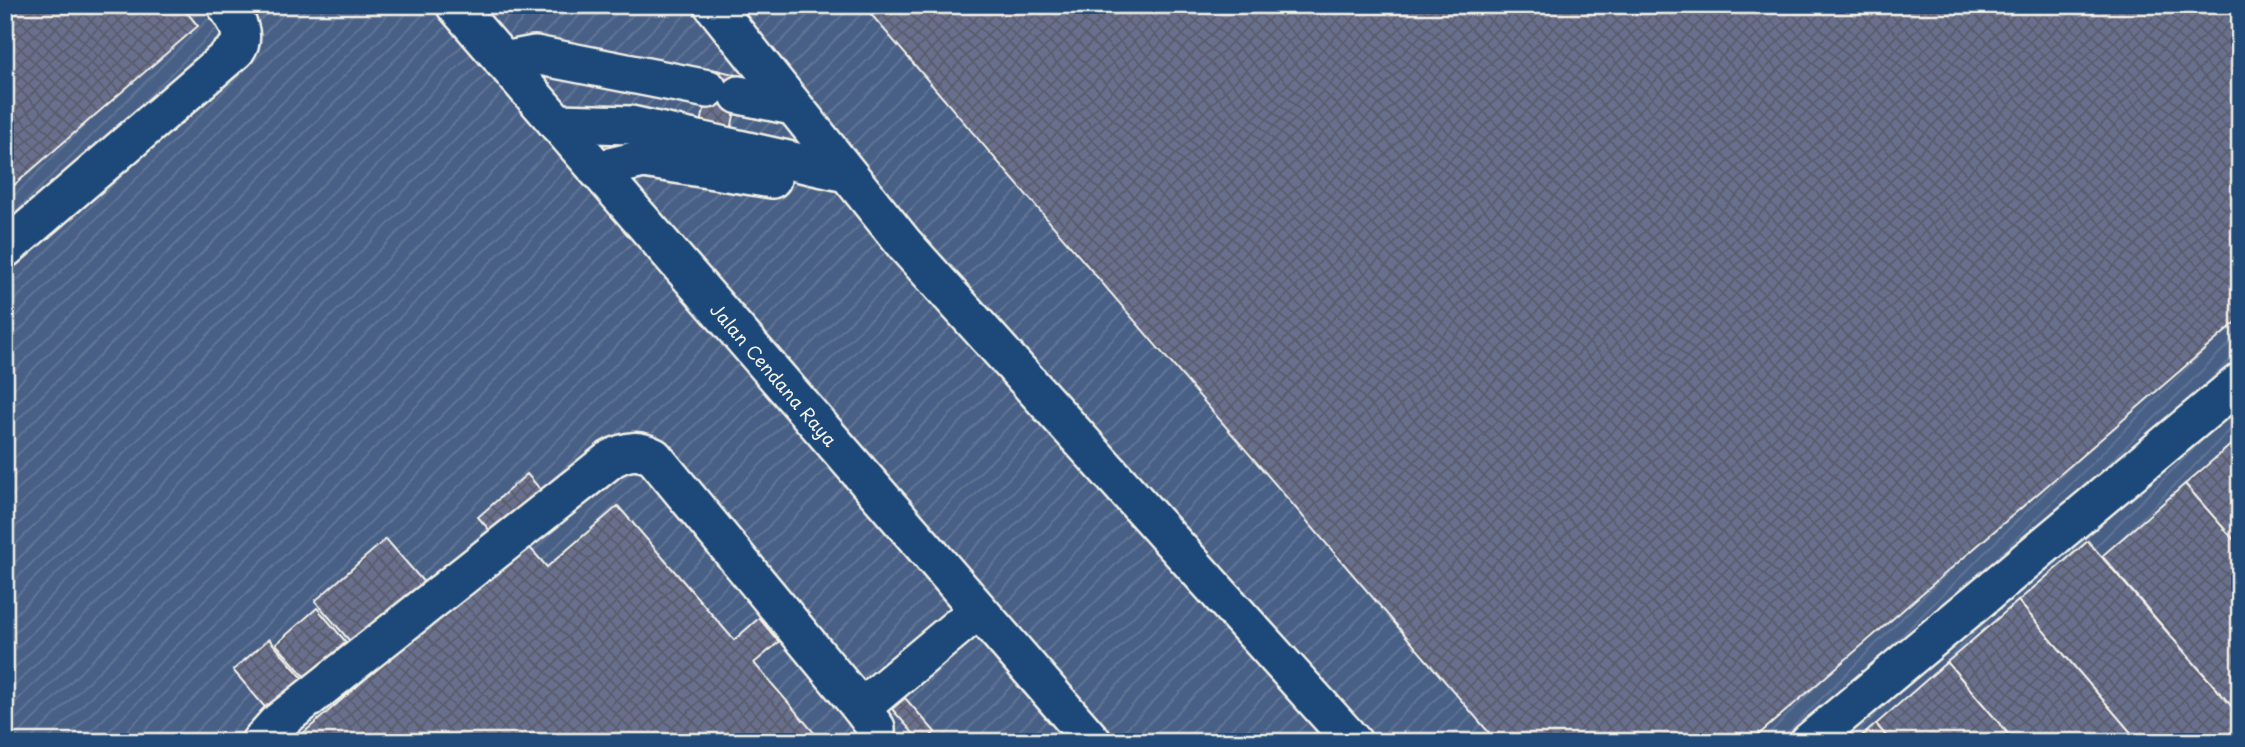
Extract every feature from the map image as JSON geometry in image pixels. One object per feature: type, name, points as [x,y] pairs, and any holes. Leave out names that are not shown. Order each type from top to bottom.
[{"type":"lane","points":[[5,249],[236,50],[242,43],[241,31],[236,18],[226,5]]},
{"type":"lane","name":"Jalan Cendana Raya","points":[[455,5],[1093,742]]},
{"type":"lane","points":[[713,5],[905,245],[1353,742]]},
{"type":"lane","points":[[503,61],[535,55],[792,106]]},
{"type":"lane","points":[[557,123],[631,125],[855,183]]},
{"type":"lane","points":[[597,170],[643,159],[855,183]]},
{"type":"lane","points":[[1809,742],[2240,382]]},
{"type":"lane","points":[[260,742],[276,724],[611,459],[632,451],[644,452],[654,457],[861,708],[876,728],[876,742]]},
{"type":"lane","points":[[861,708],[978,610]]},
{"type":"shaded area","points":[[5,5],[2240,5],[2240,742],[5,742]]},
{"type":"building","points":[[5,5],[181,5],[198,26],[5,193]]},
{"type":"building","points":[[863,5],[2240,5],[2240,319],[1750,742],[1497,742]]},
{"type":"building","points":[[712,69],[742,76],[729,140],[699,134]]},
{"type":"building","points":[[2240,437],[2240,547],[2185,484]]},
{"type":"building","points":[[527,474],[548,498],[499,541],[478,517]]},
{"type":"building","points":[[2185,484],[2240,547],[2240,716],[2102,556]]},
{"type":"building","points":[[618,506],[734,640],[759,618],[779,642],[754,663],[822,742],[293,742],[524,541],[547,567]]},
{"type":"building","points":[[386,539],[427,586],[355,647],[315,601]]},
{"type":"building","points":[[2088,541],[2240,716],[2240,742],[2139,742],[2018,601]]},
{"type":"building","points":[[2018,601],[2139,742],[2015,742],[1947,662]]},
{"type":"building","points":[[317,608],[346,642],[306,678],[276,644]]},
{"type":"building","points":[[269,639],[306,682],[270,713],[233,670]]},
{"type":"building","points":[[1947,662],[2015,742],[1891,742],[1876,724]]},
{"type":"building","points":[[905,698],[935,732],[924,742],[921,742],[892,709]]},
{"type":"building","points":[[1876,724],[1891,742],[1855,742]]}]
